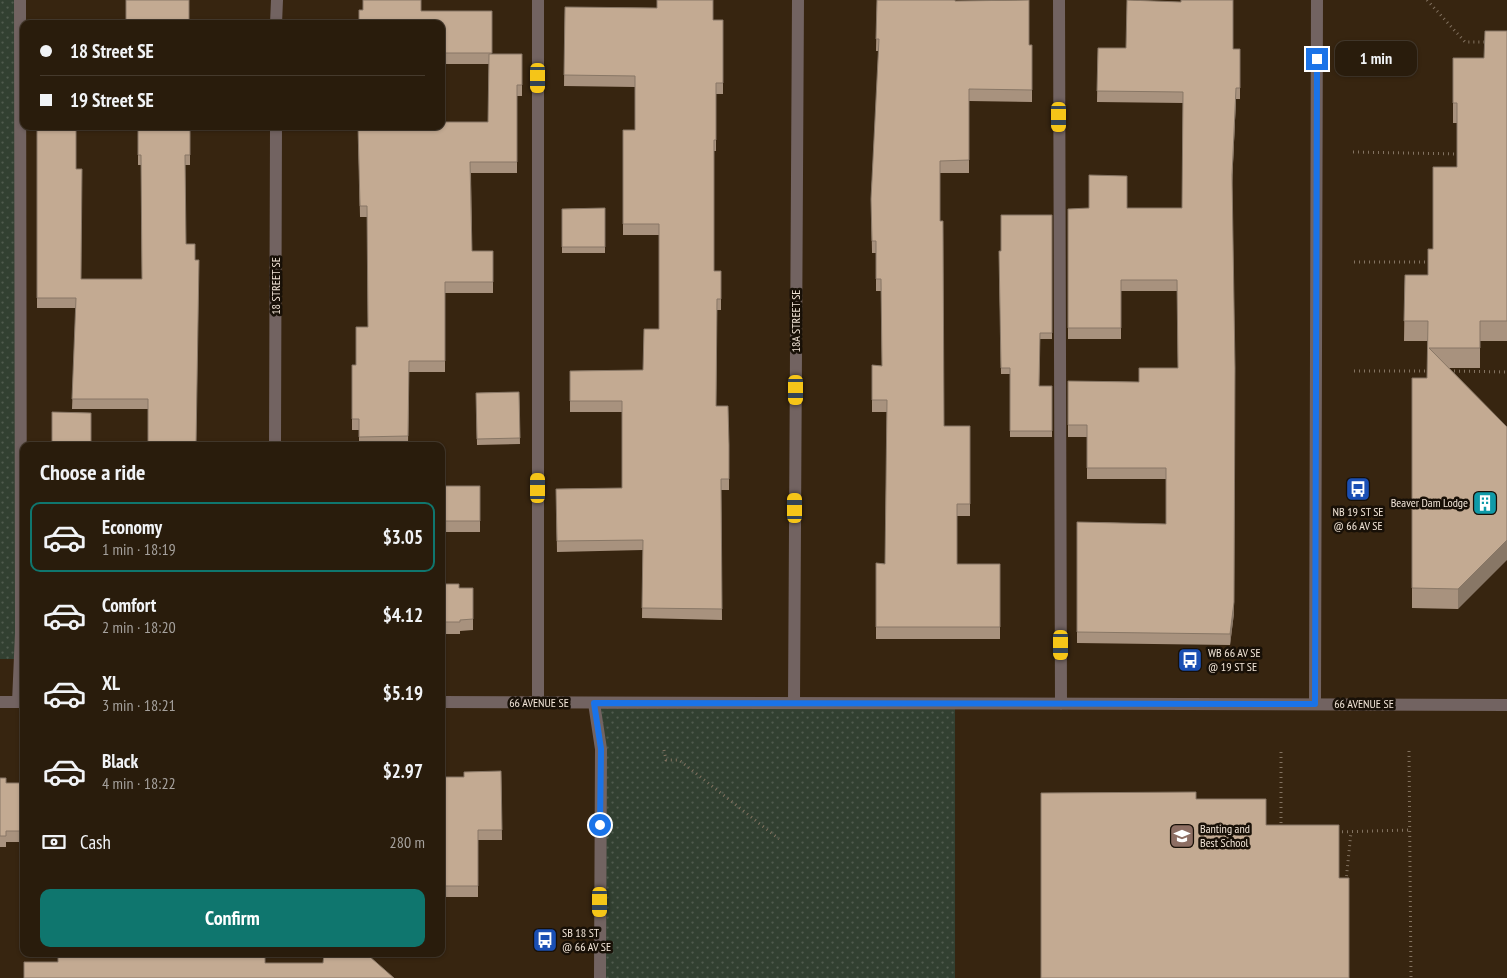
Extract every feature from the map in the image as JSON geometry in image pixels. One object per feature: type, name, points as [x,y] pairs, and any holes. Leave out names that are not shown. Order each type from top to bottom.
[{"type":"street","points":[[20,0],[20,20]]},
{"type":"street","points":[[276,0],[276,20]]},
{"type":"street","points":[[538,0],[538,703]]},
{"type":"street","name":"18A STREET SE","points":[[794,703],[798,0]]},
{"type":"street","points":[[1059,0],[1061,704]]},
{"type":"street","points":[[1315,704],[1317,0]]},
{"type":"street","points":[[20,130],[21,442]]},
{"type":"street","name":"18 STREET SE","points":[[275,442],[276,130]]},
{"type":"street","points":[[0,702],[20,702]]},
{"type":"street","name":"66 AVENUE SE","points":[[445,702],[1507,705]]},
{"type":"street","points":[[594,703],[601,749],[600,978]]},
{"type":"path","points":[[1427,0],[1466,42],[1490,42]]},
{"type":"path","points":[[1353,152],[1469,154]]},
{"type":"path","points":[[1354,262],[1440,262]]},
{"type":"path","points":[[1354,370],[1507,372]]},
{"type":"path","points":[[664,750],[666,760],[679,760],[780,839]]},
{"type":"path","points":[[1409,751],[1408,830],[1411,978]]},
{"type":"path","points":[[1281,832],[1282,752]]},
{"type":"path","points":[[1331,832],[1408,830]]},
{"type":"path","points":[[1346,885],[1351,832]]},
{"type":"green space","points":[[0,0],[23,0],[23,20],[20,20],[20,130],[23,130],[20,659],[0,659]]},
{"type":"green space","points":[[594,703],[955,703],[955,978],[600,978]]},
{"type":"building","points":[[126,0],[189,0],[189,20],[126,20]]},
{"type":"building","points":[[363,0],[421,0],[421,11],[492,11],[492,53],[445,53],[445,20],[359,20],[359,10],[363,10]]},
{"type":"building","points":[[657,0],[713,0],[713,20],[723,20],[723,83],[716,83],[716,140],[714,140],[714,271],[721,271],[721,299],[717,299],[716,406],[728,406],[729,445],[729,479],[721,479],[722,609],[642,608],[643,540],[557,541],[556,489],[622,488],[622,401],[570,401],[570,371],[643,370],[644,329],[659,329],[659,224],[623,224],[623,130],[635,130],[635,76],[564,75],[565,7],[657,8]]},
{"type":"building","points":[[877,0],[1029,0],[1032,90],[969,89],[969,160],[940,161],[940,221],[943,221],[944,426],[970,426],[970,504],[957,504],[957,564],[1000,564],[1000,627],[876,627],[876,563],[885,564],[887,400],[872,400],[872,365],[882,366],[881,279],[876,279],[876,241],[872,241],[871,199],[879,39],[876,39]]},
{"type":"building","points":[[1127,0],[1181,2],[1181,0],[1233,0],[1233,49],[1240,49],[1240,88],[1236,88],[1232,175],[1235,368],[1234,602],[1230,634],[1077,632],[1077,522],[1166,524],[1166,468],[1087,468],[1087,425],[1068,425],[1068,381],[1139,382],[1139,368],[1178,368],[1177,280],[1121,280],[1121,328],[1068,328],[1068,209],[1089,208],[1089,175],[1127,176],[1127,208],[1182,208],[1183,92],[1097,91],[1098,48],[1126,48]]},
{"type":"building","points":[[1485,31],[1507,31],[1507,321],[1480,321],[1480,348],[1429,348],[1507,427],[1507,540],[1458,589],[1412,588],[1412,378],[1427,378],[1428,321],[1404,321],[1405,275],[1428,275],[1428,249],[1433,249],[1433,167],[1457,167],[1457,103],[1453,103],[1453,58],[1484,58]]},
{"type":"building","points":[[489,54],[522,54],[522,85],[517,85],[517,162],[470,162],[472,251],[493,251],[493,282],[445,282],[445,361],[409,361],[408,436],[359,437],[359,419],[352,419],[352,365],[356,365],[356,327],[368,327],[367,206],[360,206],[358,130],[445,130],[445,122],[488,122]]},
{"type":"building","points":[[37,130],[76,130],[76,169],[82,169],[81,279],[142,279],[141,155],[138,155],[138,130],[190,130],[190,155],[185,155],[186,244],[195,244],[195,260],[199,260],[196,442],[148,442],[148,399],[72,399],[76,298],[37,298]]},
{"type":"building","points":[[605,208],[605,247],[562,247],[562,209]]},
{"type":"building","points":[[1001,215],[1052,215],[1052,333],[1040,333],[1039,386],[1052,386],[1052,431],[1010,431],[1010,368],[1001,368],[999,251],[1001,251]]},
{"type":"building","points":[[519,392],[520,438],[477,439],[476,393]]},
{"type":"building","points":[[52,412],[91,413],[91,442],[52,442]]},
{"type":"building","points":[[445,486],[480,486],[480,521],[445,521]]},
{"type":"building","points":[[445,584],[459,584],[459,588],[473,588],[473,619],[460,620],[460,622],[445,622]]},
{"type":"building","points":[[501,771],[502,830],[478,830],[478,886],[445,886],[445,777],[464,777],[464,772]]},
{"type":"building","points":[[0,778],[6,778],[6,783],[20,783],[20,831],[6,831],[6,836],[0,836]]},
{"type":"building","points":[[1196,792],[1196,799],[1266,799],[1266,825],[1339,825],[1339,878],[1349,878],[1349,978],[1041,978],[1041,793]]},
{"type":"building","points":[[58,957],[265,957],[265,963],[323,963],[324,957],[370,957],[394,978],[24,978],[24,962],[58,962]]},
{"type":"place","name":"NB 19 ST SE @ 66 AV SE","points":[[1358,489]]},
{"type":"place","name":"Beaver Dam Lodge","points":[[1485,503]]},
{"type":"place","name":"WB 66 AV SE @ 19 ST SE","points":[[1190,660]]},
{"type":"place","name":"Banting and Best School","points":[[1182,836]]},
{"type":"place","name":"SB 18 ST @ 66 AV SE","points":[[545,940]]},
{"type":"route","points":[[600,825],[601,749],[594,703],[1315,704],[1317,59]]}]
